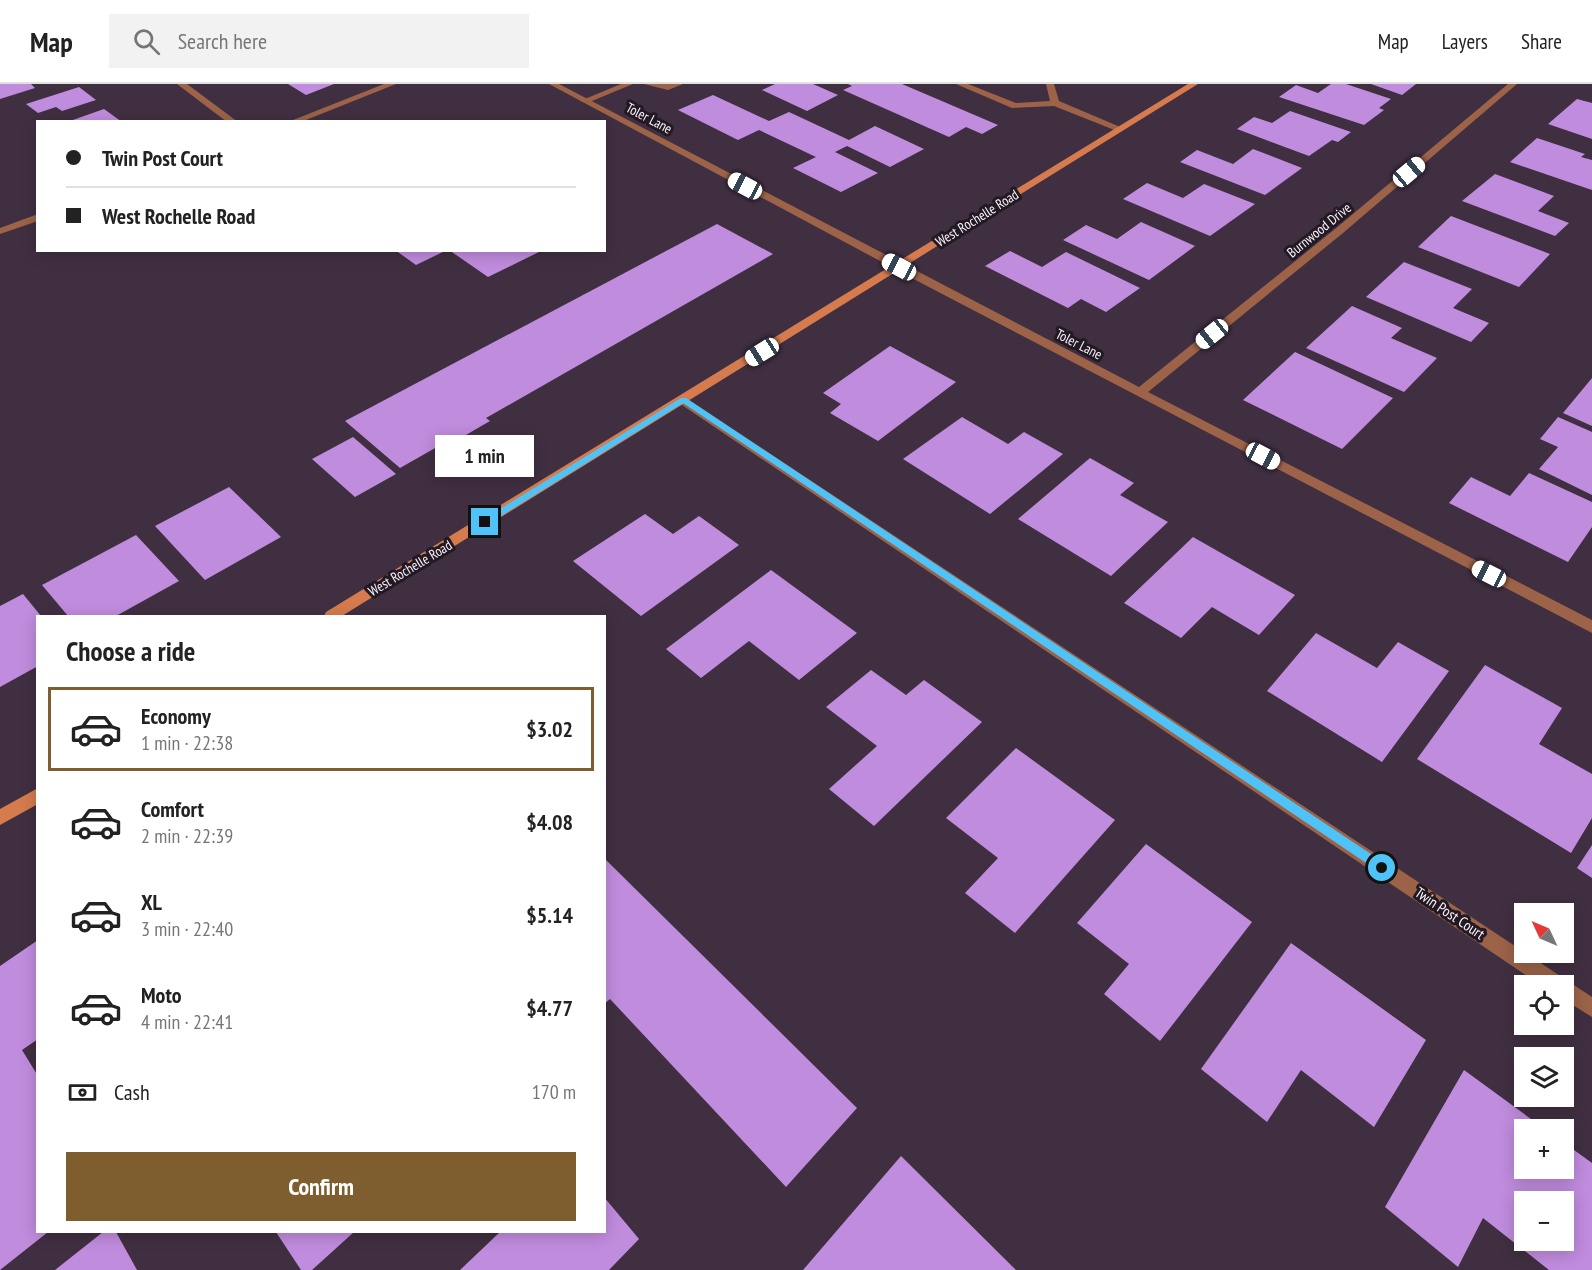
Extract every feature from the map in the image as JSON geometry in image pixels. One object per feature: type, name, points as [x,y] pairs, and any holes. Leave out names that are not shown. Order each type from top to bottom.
[{"type":"main road","name":"West Rochelle Road","points":[[333,615],[1194,84]]},
{"type":"main road","points":[[0,818],[36,796]]},
{"type":"street","points":[[181,84],[231,120]]},
{"type":"street","points":[[297,120],[392,84]]},
{"type":"street","name":"Toler Lane","points":[[553,84],[899,267],[1592,627]]},
{"type":"street","points":[[584,100],[629,84]]},
{"type":"street","points":[[648,84],[668,87],[679,84]]},
{"type":"street","points":[[960,84],[1015,106],[1055,103],[1120,129]]},
{"type":"street","points":[[1050,84],[1055,103]]},
{"type":"street","name":"Burnwood Drive","points":[[1140,392],[1339,231],[1513,84]]},
{"type":"street","points":[[0,231],[36,218]]},
{"type":"street","name":"Twin Post Court","points":[[683,400],[1543,975]]},
{"type":"street","points":[[1574,996],[1592,1008]]},
{"type":"building","points":[[0,84],[31,84],[35,88],[0,99]]},
{"type":"building","points":[[288,84],[334,84],[306,95]]},
{"type":"building","points":[[775,84],[813,84],[838,95],[807,111],[762,90]]},
{"type":"building","points":[[848,84],[902,84],[998,125],[982,134],[966,127],[949,137],[843,90],[852,86]]},
{"type":"building","points":[[1331,84],[1346,84],[1391,99],[1379,108],[1384,110],[1364,125],[1279,97],[1296,85],[1318,93]]},
{"type":"building","points":[[1371,84],[1416,84],[1402,95]]},
{"type":"building","points":[[79,87],[96,100],[62,111],[56,107],[38,113],[26,104]]},
{"type":"building","points":[[713,95],[769,121],[789,112],[849,140],[875,126],[924,149],[890,167],[847,146],[835,152],[878,173],[841,192],[793,168],[816,157],[759,130],[738,140],[678,110]]},
{"type":"building","points":[[1577,99],[1592,103],[1592,139],[1548,124]]},
{"type":"building","points":[[104,109],[119,120],[73,120]]},
{"type":"building","points":[[1290,111],[1351,132],[1338,142],[1332,140],[1309,156],[1237,129],[1254,117],[1272,123]]},
{"type":"building","points":[[1537,138],[1585,154],[1581,157],[1592,160],[1592,190],[1510,162]]},
{"type":"building","points":[[1253,149],[1302,168],[1265,195],[1180,162],[1197,150],[1233,164]]},
{"type":"building","points":[[1495,174],[1554,196],[1538,211],[1569,223],[1555,236],[1462,201]]},
{"type":"building","points":[[1147,183],[1183,198],[1204,184],[1255,204],[1210,236],[1123,199]]},
{"type":"building","points":[[1451,216],[1550,254],[1519,287],[1418,247]]},
{"type":"building","points":[[1141,222],[1195,246],[1149,280],[1063,240],[1086,225],[1117,239]]},
{"type":"building","points":[[717,224],[773,254],[486,418],[490,421],[447,446],[444,443],[400,468],[345,421]]},
{"type":"building","points":[[1010,251],[1042,267],[1066,252],[1140,288],[1106,312],[1081,299],[1068,308],[985,266]]},
{"type":"building","points":[[398,252],[443,252],[416,265]]},
{"type":"building","points":[[452,252],[539,252],[488,277]]},
{"type":"building","points":[[1404,262],[1472,289],[1453,308],[1489,323],[1471,342],[1366,297]]},
{"type":"building","points":[[1352,306],[1402,328],[1391,338],[1437,358],[1404,392],[1306,348]]},
{"type":"building","points":[[890,346],[956,382],[878,441],[830,413],[841,404],[823,393]]},
{"type":"building","points":[[1295,352],[1393,398],[1342,449],[1243,400]]},
{"type":"building","points":[[1592,378],[1592,426],[1563,413]]},
{"type":"building","points":[[962,417],[1008,444],[1024,432],[1063,454],[990,514],[903,459]]},
{"type":"building","points":[[1558,417],[1592,432],[1592,495],[1539,469],[1558,447],[1540,439]]},
{"type":"building","points":[[353,437],[396,474],[355,497],[312,459]]},
{"type":"building","points":[[1090,458],[1134,483],[1120,495],[1168,522],[1111,576],[1018,519]]},
{"type":"building","points":[[1529,473],[1592,502],[1592,527],[1568,562],[1449,503],[1471,477],[1510,496]]},
{"type":"building","points":[[229,487],[281,537],[205,580],[155,526]]},
{"type":"building","points":[[645,514],[673,534],[699,516],[739,545],[641,616],[573,561]]},
{"type":"building","points":[[136,535],[179,581],[118,615],[67,615],[42,585]]},
{"type":"building","points":[[1193,537],[1295,595],[1259,635],[1212,607],[1181,638],[1124,603]]},
{"type":"building","points":[[771,570],[857,633],[799,680],[749,641],[701,678],[666,649]]},
{"type":"building","points":[[23,594],[40,615],[36,615],[36,667],[0,687],[0,606]]},
{"type":"building","points":[[1316,633],[1377,668],[1398,642],[1449,671],[1382,762],[1267,691]]},
{"type":"building","points":[[1485,665],[1562,708],[1539,744],[1592,774],[1592,818],[1571,853],[1417,759]]},
{"type":"building","points":[[871,670],[906,695],[924,680],[982,722],[874,826],[829,789],[877,746],[826,707]]},
{"type":"building","points":[[1016,748],[1115,820],[1015,933],[965,893],[998,858],[946,818]]},
{"type":"building","points":[[1146,844],[1252,922],[1160,1041],[1104,994],[1129,964],[1077,923]]},
{"type":"building","points":[[1592,845],[1592,878],[1577,868]]},
{"type":"building","points":[[606,860],[857,1108],[786,1187],[610,999],[606,1002]]},
{"type":"building","points":[[36,941],[36,1040],[22,1050],[36,1073],[36,1233],[47,1233],[0,1270],[0,966]]},
{"type":"building","points":[[1291,943],[1426,1040],[1374,1127],[1301,1070],[1267,1122],[1201,1069]]},
{"type":"building","points":[[1464,1070],[1531,1119],[1514,1119],[1514,1179],[1574,1179],[1574,1150],[1592,1163],[1592,1270],[1549,1270],[1525,1251],[1574,1251],[1574,1191],[1514,1191],[1514,1242],[1483,1218],[1458,1267],[1385,1207]]},
{"type":"building","points":[[901,1156],[1016,1270],[803,1270]]},
{"type":"building","points":[[606,1199],[639,1239],[609,1270],[460,1270],[499,1233],[606,1233]]},
{"type":"building","points":[[102,1233],[117,1233],[137,1270],[55,1270]]},
{"type":"building","points":[[277,1233],[353,1233],[312,1270],[301,1270]]},
{"type":"route","points":[[485,522],[683,400],[1382,868]]}]
